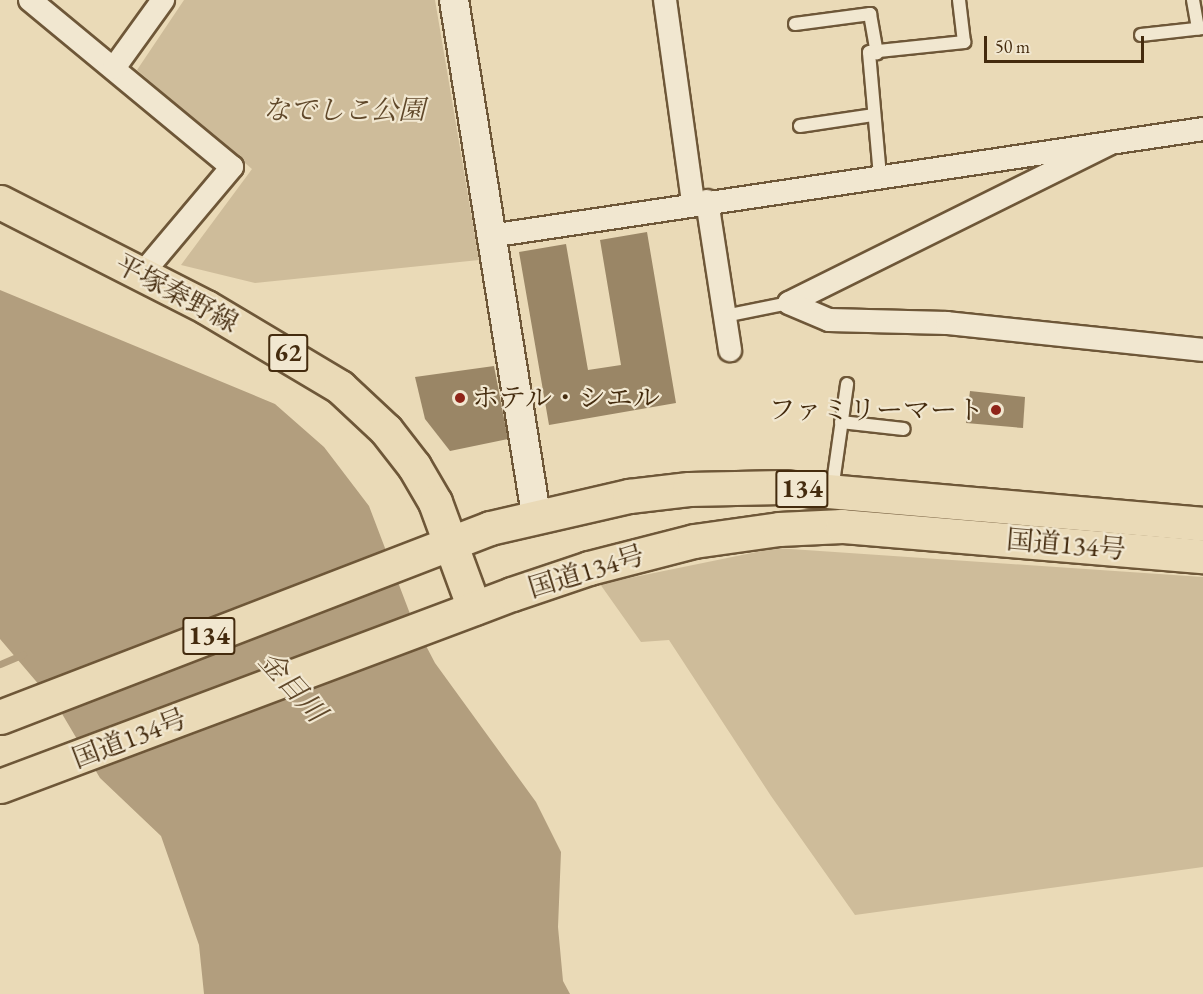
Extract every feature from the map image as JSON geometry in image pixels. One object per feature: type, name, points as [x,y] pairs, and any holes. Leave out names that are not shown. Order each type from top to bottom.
[{"type":"main road","name":"平塚秦野線","points":[[0,202],[275,345],[340,387],[386,430],[414,466],[435,502],[474,608]]},
{"type":"main road","name":"国道134号","points":[[4,715],[450,543],[536,515],[629,496],[689,489],[782,487],[1203,524]]},
{"type":"main road","name":"国道134号","points":[[0,786],[474,608],[640,554],[779,529],[905,529],[1203,556]]},
{"type":"street","points":[[30,0],[232,167],[142,274]]},
{"type":"street","points":[[114,68],[163,0]]},
{"type":"street","points":[[454,0],[536,515]]},
{"type":"street","points":[[665,0],[700,202],[730,350]]},
{"type":"street","points":[[490,236],[700,202],[1203,129]]},
{"type":"street","points":[[789,303],[1109,144]]},
{"type":"street","points":[[789,303],[829,320],[947,323],[1203,350]]},
{"type":"lane","points":[[880,176],[869,52],[964,42],[959,0]]},
{"type":"lane","points":[[1141,35],[1200,28],[1193,0]]},
{"type":"lane","points":[[795,24],[870,14],[877,52]]},
{"type":"lane","points":[[801,126],[874,115]]},
{"type":"lane","points":[[724,316],[789,303]]},
{"type":"lane","points":[[831,491],[847,384]]},
{"type":"lane","points":[[841,422],[904,429]]},
{"type":"green space","name":"なでしこ公園","points":[[184,0],[435,0],[479,260],[255,283],[181,265],[252,169],[137,70]]},
{"type":"green space","points":[[776,548],[1203,577],[1203,867],[855,915],[771,796],[669,640],[641,642],[600,584]]},
{"type":"water","name":"金目川","points":[[0,290],[275,404],[324,447],[369,506],[412,619],[435,663],[536,802],[561,852],[558,927],[563,981],[570,994],[204,994],[199,945],[161,836],[100,778],[58,707],[0,639]]},
{"type":"building","points":[[647,232],[676,403],[549,425],[519,252],[566,244],[588,370],[621,365],[600,240]]},
{"type":"building","name":"ホテル・シエル","points":[[494,366],[508,439],[450,451],[425,419],[415,377]]},
{"type":"building","name":"ファミリーマート","points":[[970,391],[1025,397],[1023,428],[966,423]]},
{"type":"waterway","points":[[0,664],[23,654]]},
{"type":"place","name":"ホテル・シエル","points":[[460,398]]},
{"type":"place","name":"ファミリーマート","points":[[996,410]]}]
